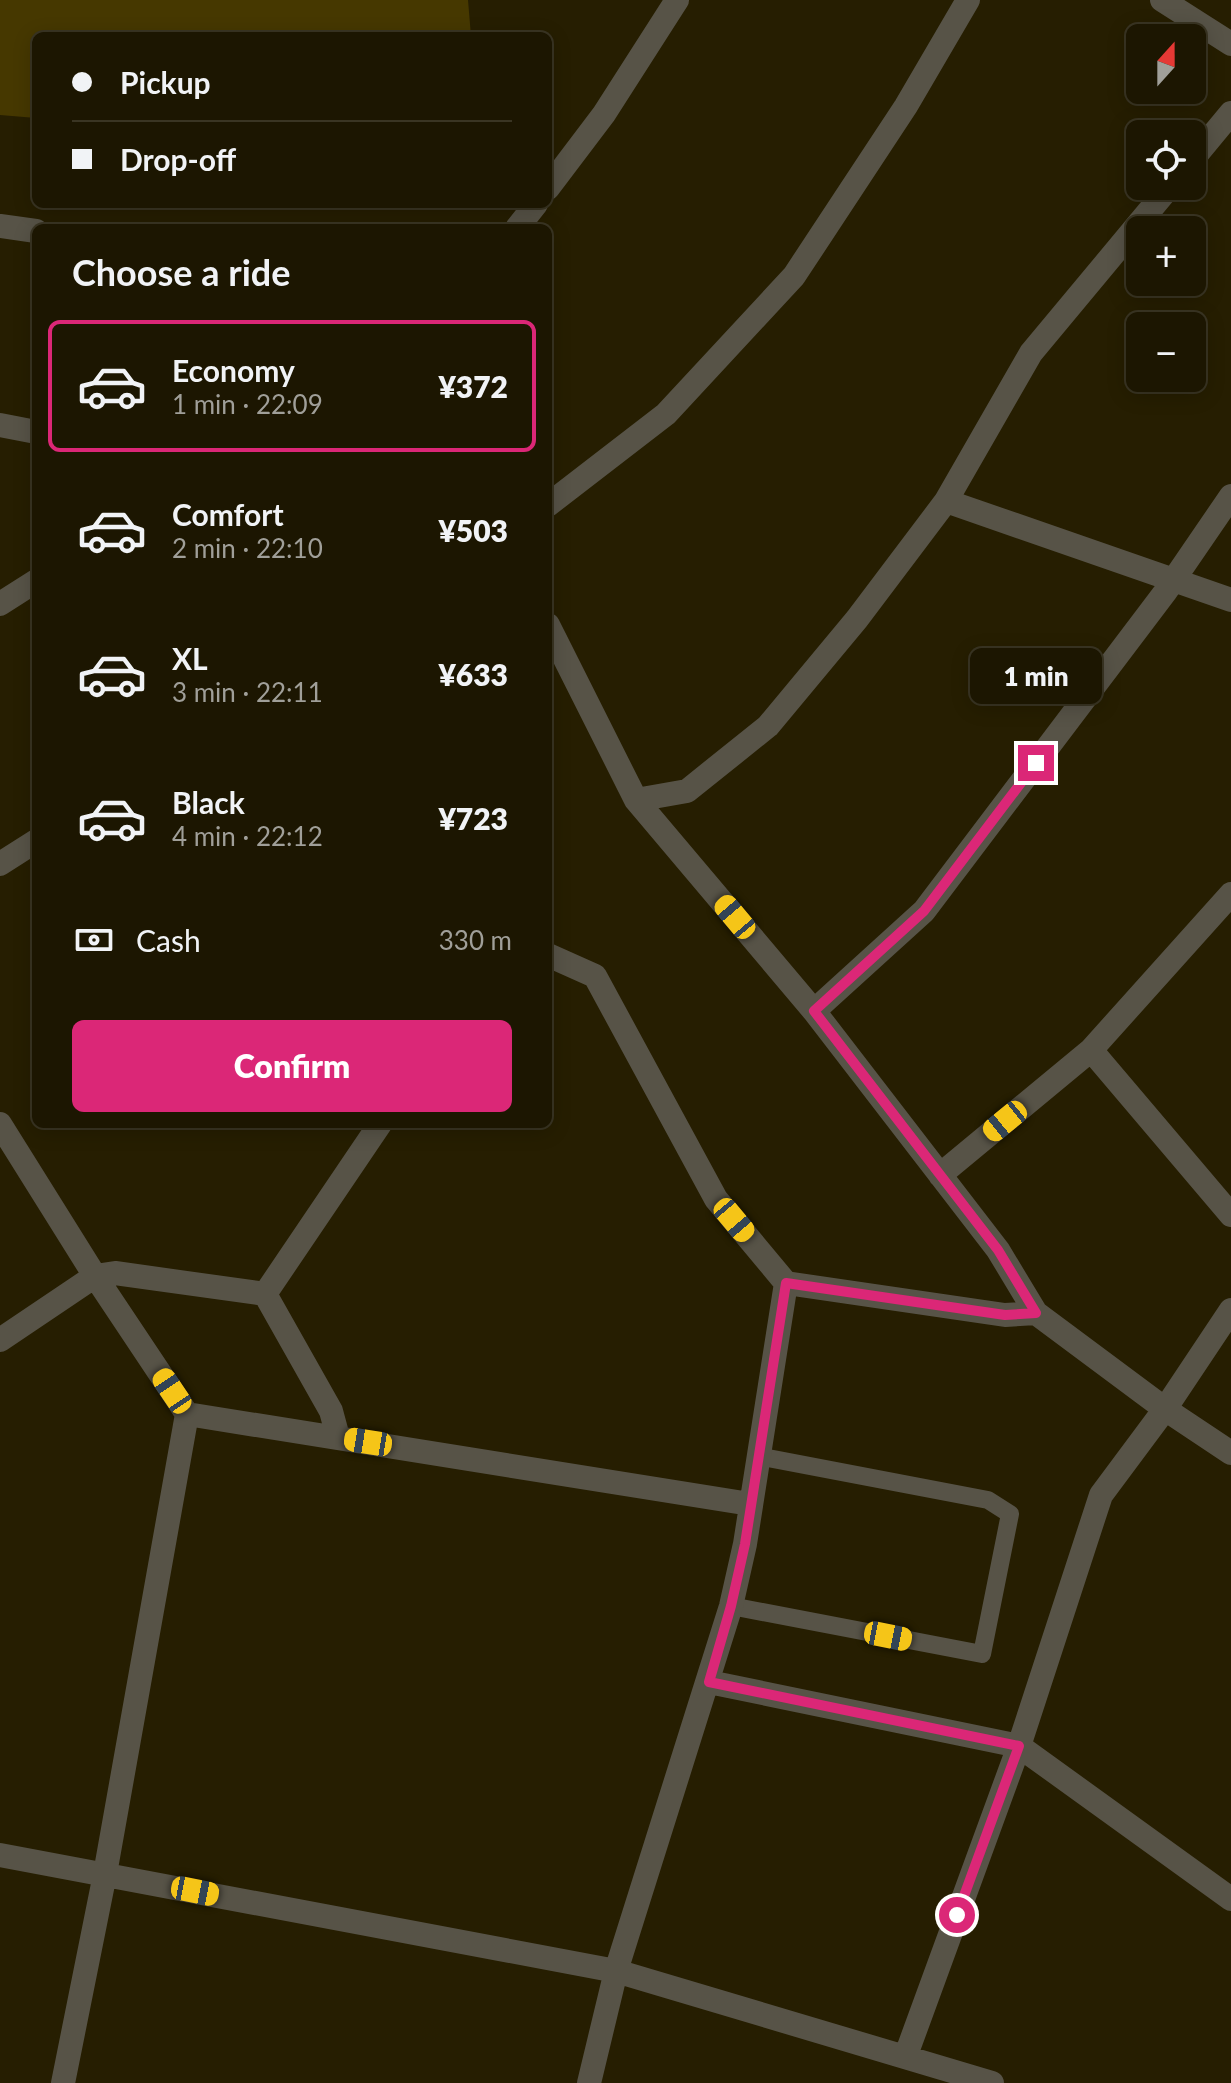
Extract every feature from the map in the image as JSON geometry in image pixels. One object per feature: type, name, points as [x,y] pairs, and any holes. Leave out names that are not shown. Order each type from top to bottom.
[{"type":"street","points":[[552,183],[604,114],[677,0]]},
{"type":"street","points":[[552,502],[666,414],[794,276],[906,106],[968,0]]},
{"type":"street","points":[[1162,0],[1231,44]]},
{"type":"street","points":[[1206,143],[1231,113]]},
{"type":"street","points":[[636,800],[687,791],[768,726],[857,619],[946,501],[1031,353],[1158,200]]},
{"type":"street","points":[[520,224],[533,208]]},
{"type":"street","points":[[0,226],[32,230]]},
{"type":"street","points":[[0,425],[32,431]]},
{"type":"street","points":[[814,1011],[924,911],[1175,579],[1231,496]]},
{"type":"street","points":[[946,501],[1231,600]]},
{"type":"street","points":[[0,604],[32,584]]},
{"type":"street","points":[[552,633],[636,800],[814,1011],[998,1250],[1036,1313],[1165,1409],[1231,1453]]},
{"type":"street","points":[[0,864],[32,844]]},
{"type":"street","points":[[940,1175],[1091,1050],[1231,894]]},
{"type":"street","points":[[552,957],[595,976],[716,1199],[786,1283],[1005,1315],[1036,1313]]},
{"type":"street","points":[[1091,1050],[1231,1215]]},
{"type":"street","points":[[0,1124],[95,1276],[187,1414],[105,1874],[63,2083]]},
{"type":"street","points":[[265,1294],[377,1128]]},
{"type":"street","points":[[0,1340],[95,1276],[115,1273],[265,1294]]},
{"type":"street","points":[[589,2083],[616,1971],[731,1606],[786,1283]]},
{"type":"street","points":[[265,1294],[331,1411],[338,1437]]},
{"type":"street","points":[[906,2055],[1019,1746],[1101,1495],[1165,1409],[1231,1310]]},
{"type":"street","points":[[187,1414],[750,1504]]},
{"type":"street","points":[[709,1682],[1019,1746],[1231,1899]]},
{"type":"street","points":[[0,1855],[616,1971],[992,2083]]},
{"type":"lane","points":[[731,1606],[982,1654],[1010,1514],[988,1500],[757,1456]]},
{"type":"shaded area","points":[[0,0],[468,0],[471,32],[32,32],[32,118],[0,115]]},
{"type":"route","points":[[957,1915],[1019,1746],[709,1682],[745,1544],[786,1283],[1005,1315],[1036,1313],[998,1250],[814,1011],[924,911],[1036,763]]}]
